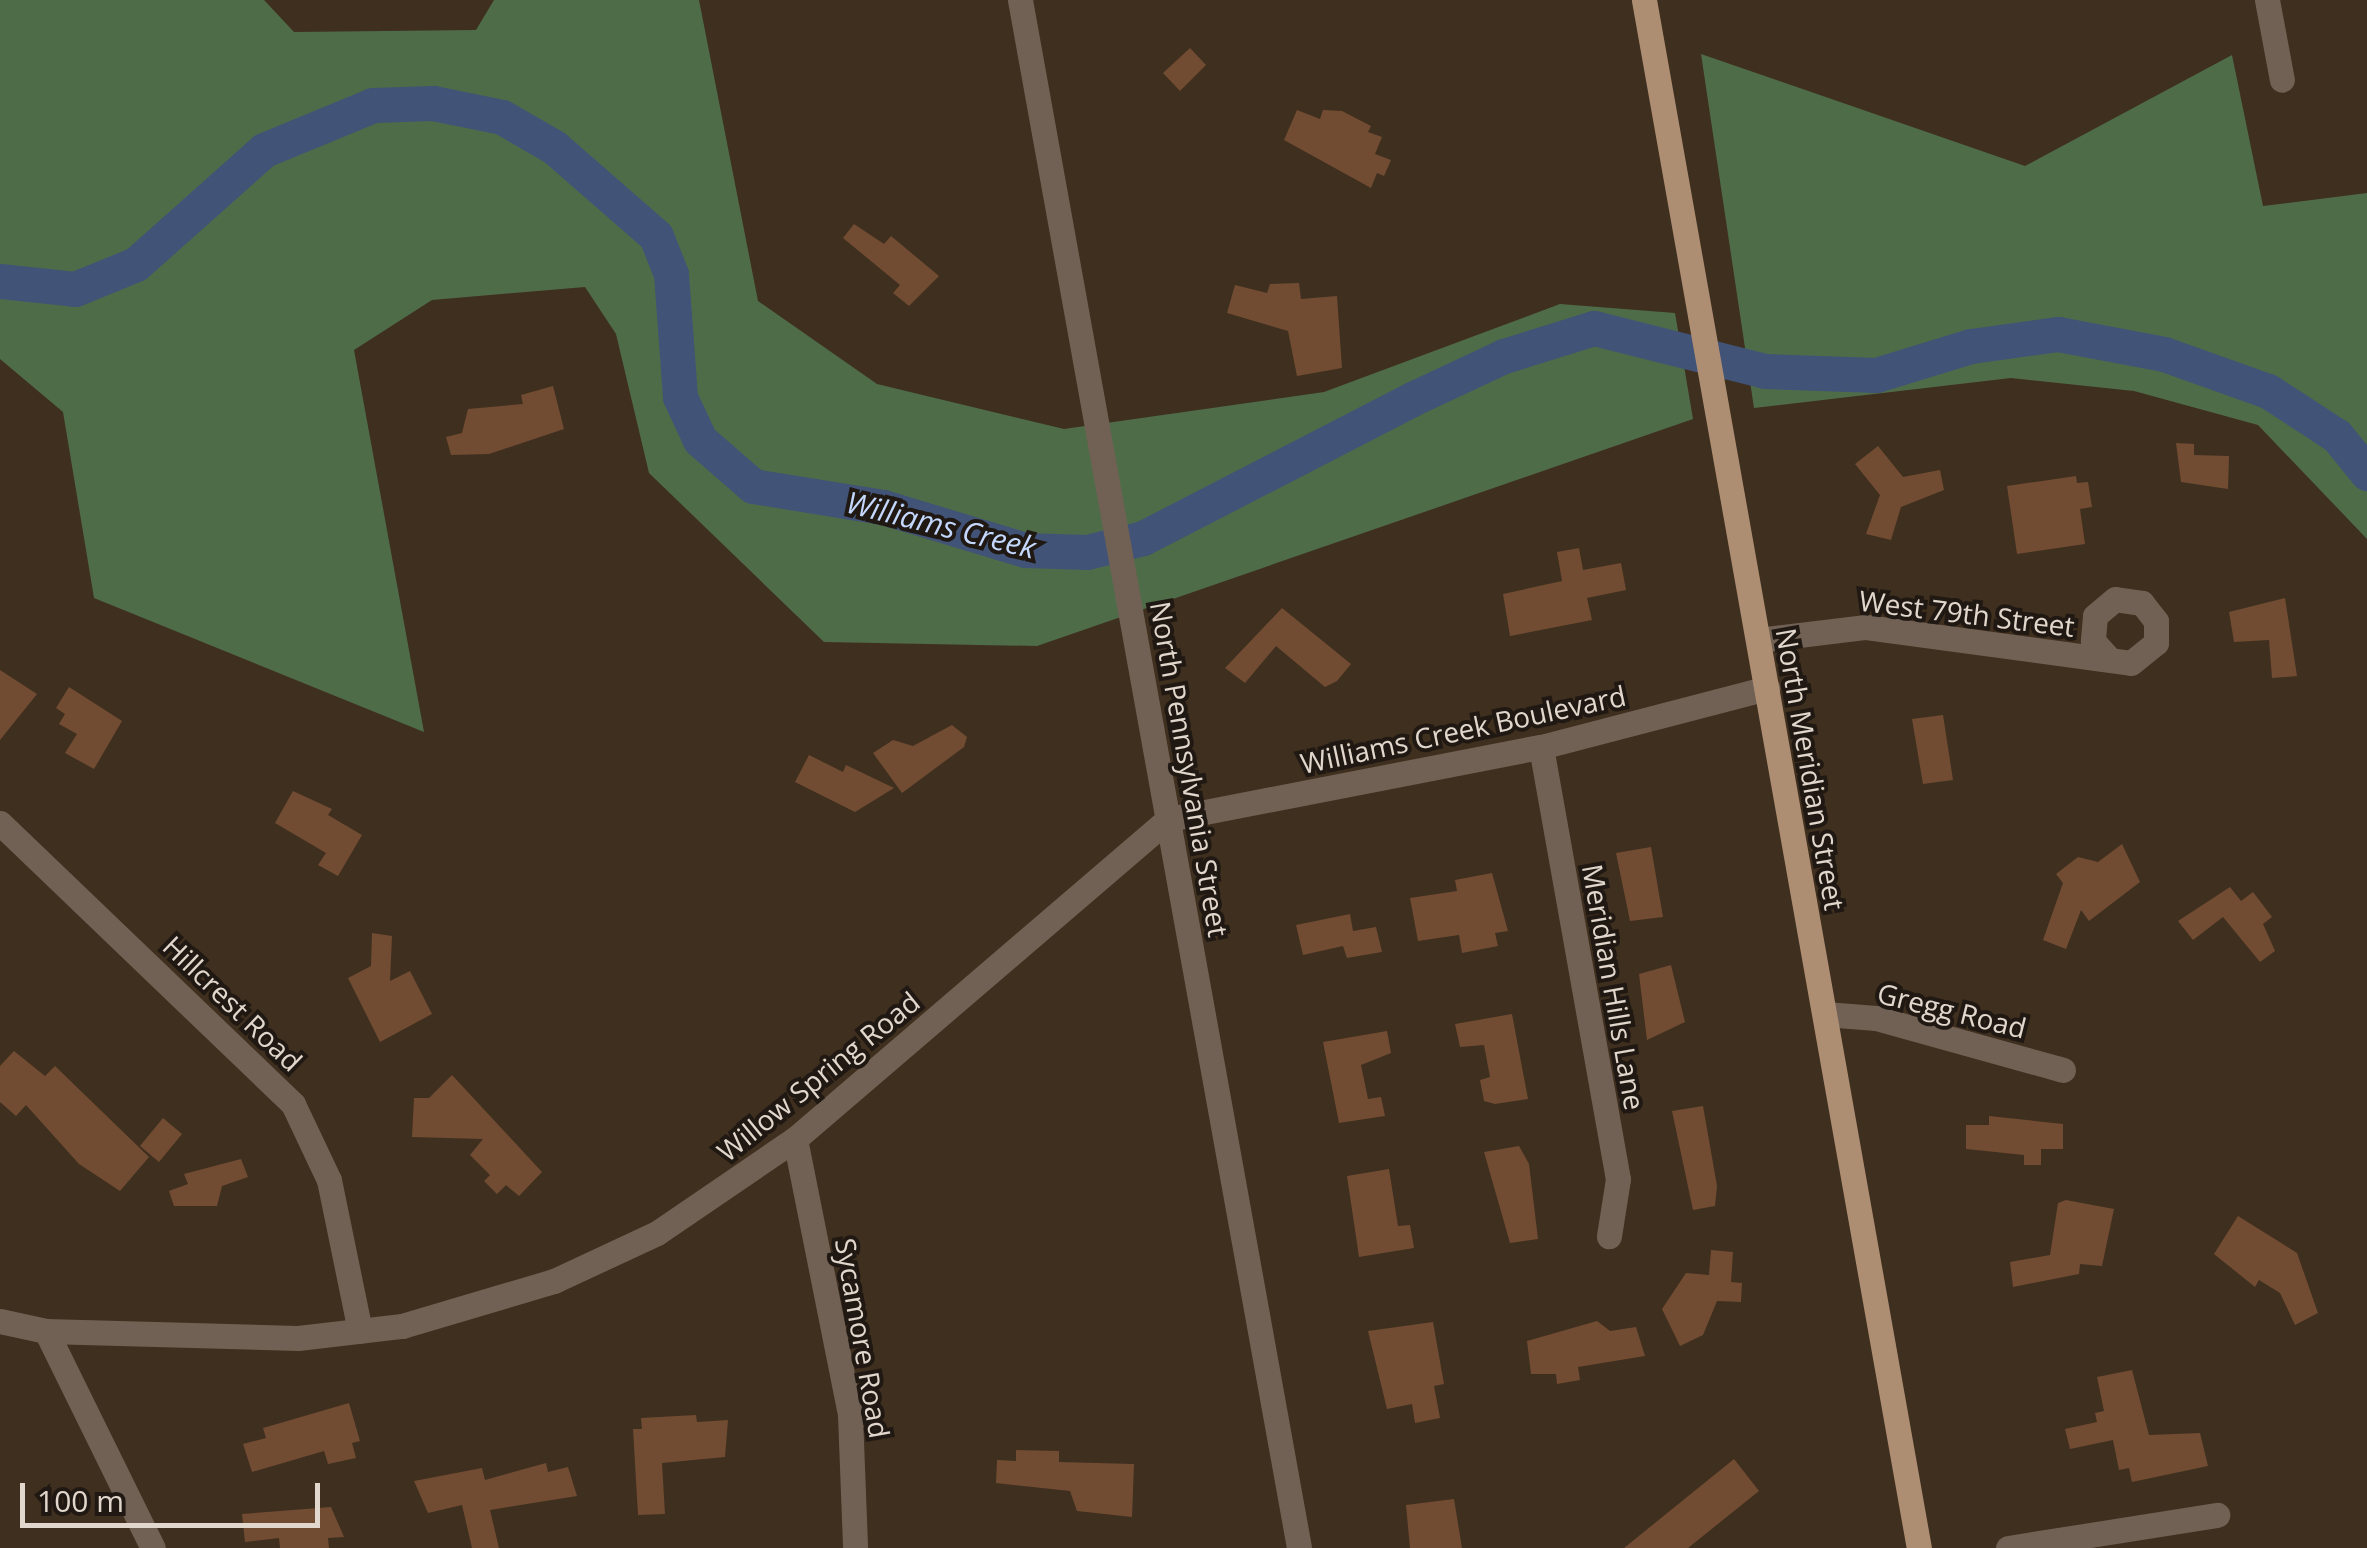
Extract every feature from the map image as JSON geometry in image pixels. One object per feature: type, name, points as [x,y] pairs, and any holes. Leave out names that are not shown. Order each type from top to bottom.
[{"type":"main road","name":"North Meridian Street","points":[[1644,0],[1919,1548]]},
{"type":"street","name":"North Pennsylvania Street","points":[[1020,0],[1300,1548]]},
{"type":"street","points":[[2267,0],[2282,80]]},
{"type":"street","name":"West 79th Street","points":[[1758,640],[1866,628],[2110,660]]},
{"type":"street","name":"Williams Creek Boulevard","points":[[1169,819],[1541,748],[1767,688]]},
{"type":"street","name":"Meridian Hills Lane","points":[[1541,748],[1618,1179],[1609,1236]]},
{"type":"street","name":"Willow Spring Road","points":[[0,1321],[46,1330],[223,1340],[360,1331],[490,1302],[603,1260],[694,1210],[794,1140],[1169,819]]},
{"type":"street","name":"Hillcrest Road","points":[[0,823],[293,1104],[330,1180],[360,1331]]},
{"type":"street","name":"Gregg Road","points":[[1825,1014],[1876,1018],[2063,1070]]},
{"type":"street","name":"Sycamore Road","points":[[794,1140],[850,1415],[856,1548]]},
{"type":"street","points":[[46,1330],[153,1548]]},
{"type":"street","points":[[2008,1548],[2216,1515]]},
{"type":"green space","points":[[0,0],[264,0],[294,32],[476,30],[494,0],[699,0],[758,301],[877,384],[1064,429],[1324,392],[1560,304],[1675,313],[1693,419],[1037,646],[824,642],[649,473],[616,334],[585,287],[432,300],[354,350],[424,732],[94,598],[63,412],[0,359]]},
{"type":"green space","points":[[1701,54],[2025,166],[2232,55],[2263,206],[2367,193],[2367,539],[2258,425],[2134,391],[2011,378],[1754,408]]},
{"type":"building","points":[[1190,48],[1206,65],[1180,91],[1163,73]]},
{"type":"building","points":[[1297,110],[1320,119],[1323,110],[1342,111],[1371,126],[1368,132],[1382,137],[1375,154],[1391,160],[1384,176],[1377,173],[1371,188],[1284,140]]},
{"type":"building","points":[[854,224],[884,244],[891,236],[939,276],[909,306],[893,293],[900,285],[843,238]]},
{"type":"building","points":[[1299,283],[1301,299],[1337,296],[1342,368],[1297,376],[1288,331],[1227,313],[1235,285],[1267,293],[1270,284]]},
{"type":"building","points":[[553,386],[564,429],[489,454],[451,455],[446,437],[462,433],[468,409],[523,404],[521,395]]},
{"type":"building","points":[[2176,443],[2194,444],[2194,455],[2229,456],[2228,489],[2181,482]]},
{"type":"building","points":[[1878,446],[1903,477],[1940,470],[1944,490],[1901,507],[1891,540],[1866,534],[1880,495],[1855,464]]},
{"type":"building","points":[[2076,476],[2077,483],[2088,482],[2092,507],[2080,509],[2085,544],[2017,554],[2007,486]]},
{"type":"building","points":[[1579,548],[1583,570],[1621,563],[1626,590],[1587,598],[1592,620],[1510,636],[1503,594],[1562,581],[1557,552]]},
{"type":"building","points":[[2285,598],[2297,676],[2272,678],[2269,640],[2234,642],[2229,612]]},
{"type":"building","points":[[1282,608],[1351,664],[1337,681],[1325,687],[1276,646],[1245,683],[1225,668]]},
{"type":"building","points":[[0,670],[37,694],[0,740]]},
{"type":"building","points":[[69,687],[122,721],[94,769],[65,753],[77,734],[59,724],[65,714],[56,708]]},
{"type":"building","points":[[1943,715],[1953,780],[1923,784],[1912,719]]},
{"type":"building","points":[[952,725],[967,737],[964,747],[902,793],[873,753],[893,740],[913,746]]},
{"type":"building","points":[[809,755],[843,772],[846,765],[894,788],[855,812],[795,782]]},
{"type":"building","points":[[293,791],[332,809],[328,815],[362,835],[338,876],[318,865],[326,853],[275,823]]},
{"type":"building","points":[[2122,844],[2140,882],[2089,921],[2081,910],[2066,949],[2043,940],[2063,883],[2056,874],[2078,857],[2098,862]]},
{"type":"building","points":[[1651,847],[1663,917],[1630,921],[1616,853]]},
{"type":"building","points":[[1492,873],[1508,931],[1495,933],[1498,946],[1462,953],[1459,935],[1418,941],[1410,898],[1457,891],[1455,880]]},
{"type":"building","points":[[2230,887],[2241,901],[2253,892],[2272,917],[2263,924],[2275,951],[2260,962],[2223,917],[2193,940],[2178,921]]},
{"type":"building","points":[[1350,914],[1353,931],[1376,927],[1382,952],[1347,958],[1343,946],[1303,955],[1296,925]]},
{"type":"building","points":[[372,933],[392,936],[390,981],[410,971],[432,1014],[380,1042],[348,978],[371,966]]},
{"type":"building","points":[[1671,965],[1685,1022],[1647,1040],[1639,974]]},
{"type":"building","points":[[1512,1014],[1528,1099],[1495,1104],[1484,1101],[1480,1080],[1490,1077],[1484,1045],[1460,1047],[1455,1024]]},
{"type":"building","points":[[1387,1031],[1391,1053],[1361,1065],[1368,1099],[1381,1097],[1385,1116],[1339,1123],[1323,1042]]},
{"type":"building","points":[[14,1051],[45,1076],[55,1066],[149,1157],[120,1191],[79,1164],[26,1105],[16,1116],[0,1102],[0,1066]]},
{"type":"building","points":[[452,1075],[542,1172],[519,1196],[506,1185],[497,1194],[484,1181],[490,1175],[470,1155],[483,1139],[412,1137],[414,1098],[429,1098]]},
{"type":"building","points":[[1703,1106],[1717,1186],[1715,1206],[1693,1210],[1672,1111]]},
{"type":"building","points":[[1989,1116],[2063,1124],[2063,1149],[2041,1149],[2041,1165],[2024,1165],[2024,1155],[1966,1149],[1966,1125],[1989,1125]]},
{"type":"building","points":[[163,1118],[182,1134],[159,1162],[140,1146]]},
{"type":"building","points":[[1519,1146],[1529,1164],[1538,1239],[1510,1243],[1484,1152]]},
{"type":"building","points":[[241,1159],[248,1177],[222,1186],[217,1206],[174,1206],[169,1191],[188,1184],[184,1174]]},
{"type":"building","points":[[1389,1169],[1398,1226],[1410,1225],[1414,1248],[1359,1257],[1347,1176]]},
{"type":"building","points":[[2066,1200],[2114,1209],[2102,1266],[2080,1264],[2079,1274],[2013,1287],[2010,1262],[2050,1255],[2058,1203]]},
{"type":"building","points":[[2238,1216],[2297,1253],[2318,1313],[2295,1325],[2280,1293],[2259,1280],[2255,1287],[2214,1254]]},
{"type":"building","points":[[1711,1250],[1733,1252],[1731,1282],[1742,1283],[1741,1302],[1717,1301],[1703,1335],[1680,1346],[1662,1309],[1686,1273],[1709,1275]]},
{"type":"building","points":[[1597,1321],[1610,1331],[1636,1327],[1645,1356],[1578,1367],[1580,1380],[1557,1384],[1556,1374],[1531,1374],[1527,1341]]},
{"type":"building","points":[[1433,1322],[1444,1384],[1434,1386],[1440,1418],[1415,1423],[1412,1404],[1387,1409],[1368,1331]]},
{"type":"building","points":[[2132,1370],[2149,1435],[2200,1433],[2208,1466],[2132,1482],[2129,1468],[2119,1470],[2113,1440],[2070,1449],[2065,1429],[2097,1422],[2095,1413],[2104,1411],[2097,1377]]},
{"type":"building","points":[[349,1403],[360,1441],[352,1443],[356,1458],[328,1464],[324,1451],[252,1472],[243,1444],[266,1438],[263,1428]]},
{"type":"building","points":[[696,1415],[697,1422],[728,1420],[725,1457],[662,1463],[665,1514],[638,1515],[633,1429],[642,1429],[641,1418]]},
{"type":"building","points":[[1016,1450],[1059,1451],[1059,1462],[1134,1464],[1132,1517],[1077,1511],[1070,1491],[996,1483],[997,1460],[1016,1461]]},
{"type":"building","points":[[1734,1459],[1759,1491],[1688,1548],[1624,1548]]},
{"type":"building","points":[[546,1463],[548,1472],[568,1467],[577,1496],[490,1510],[499,1548],[472,1548],[462,1505],[428,1513],[414,1481],[482,1468],[485,1480]]},
{"type":"building","points":[[1454,1499],[1462,1548],[1410,1548],[1406,1505]]},
{"type":"building","points":[[331,1507],[344,1537],[328,1538],[329,1548],[280,1548],[279,1538],[245,1542],[242,1514]]},
{"type":"waterway","name":"Williams Creek","points":[[0,281],[75,289],[136,264],[264,150],[373,105],[433,103],[502,117],[554,147],[656,236],[671,274],[680,397],[700,440],[753,486],[883,507],[1025,550],[1087,552],[1143,538],[1412,399],[1504,356],[1594,328],[1765,371],[1876,375],[1971,346],[2058,334],[2164,354],[2268,391],[2337,436],[2367,473]]}]
